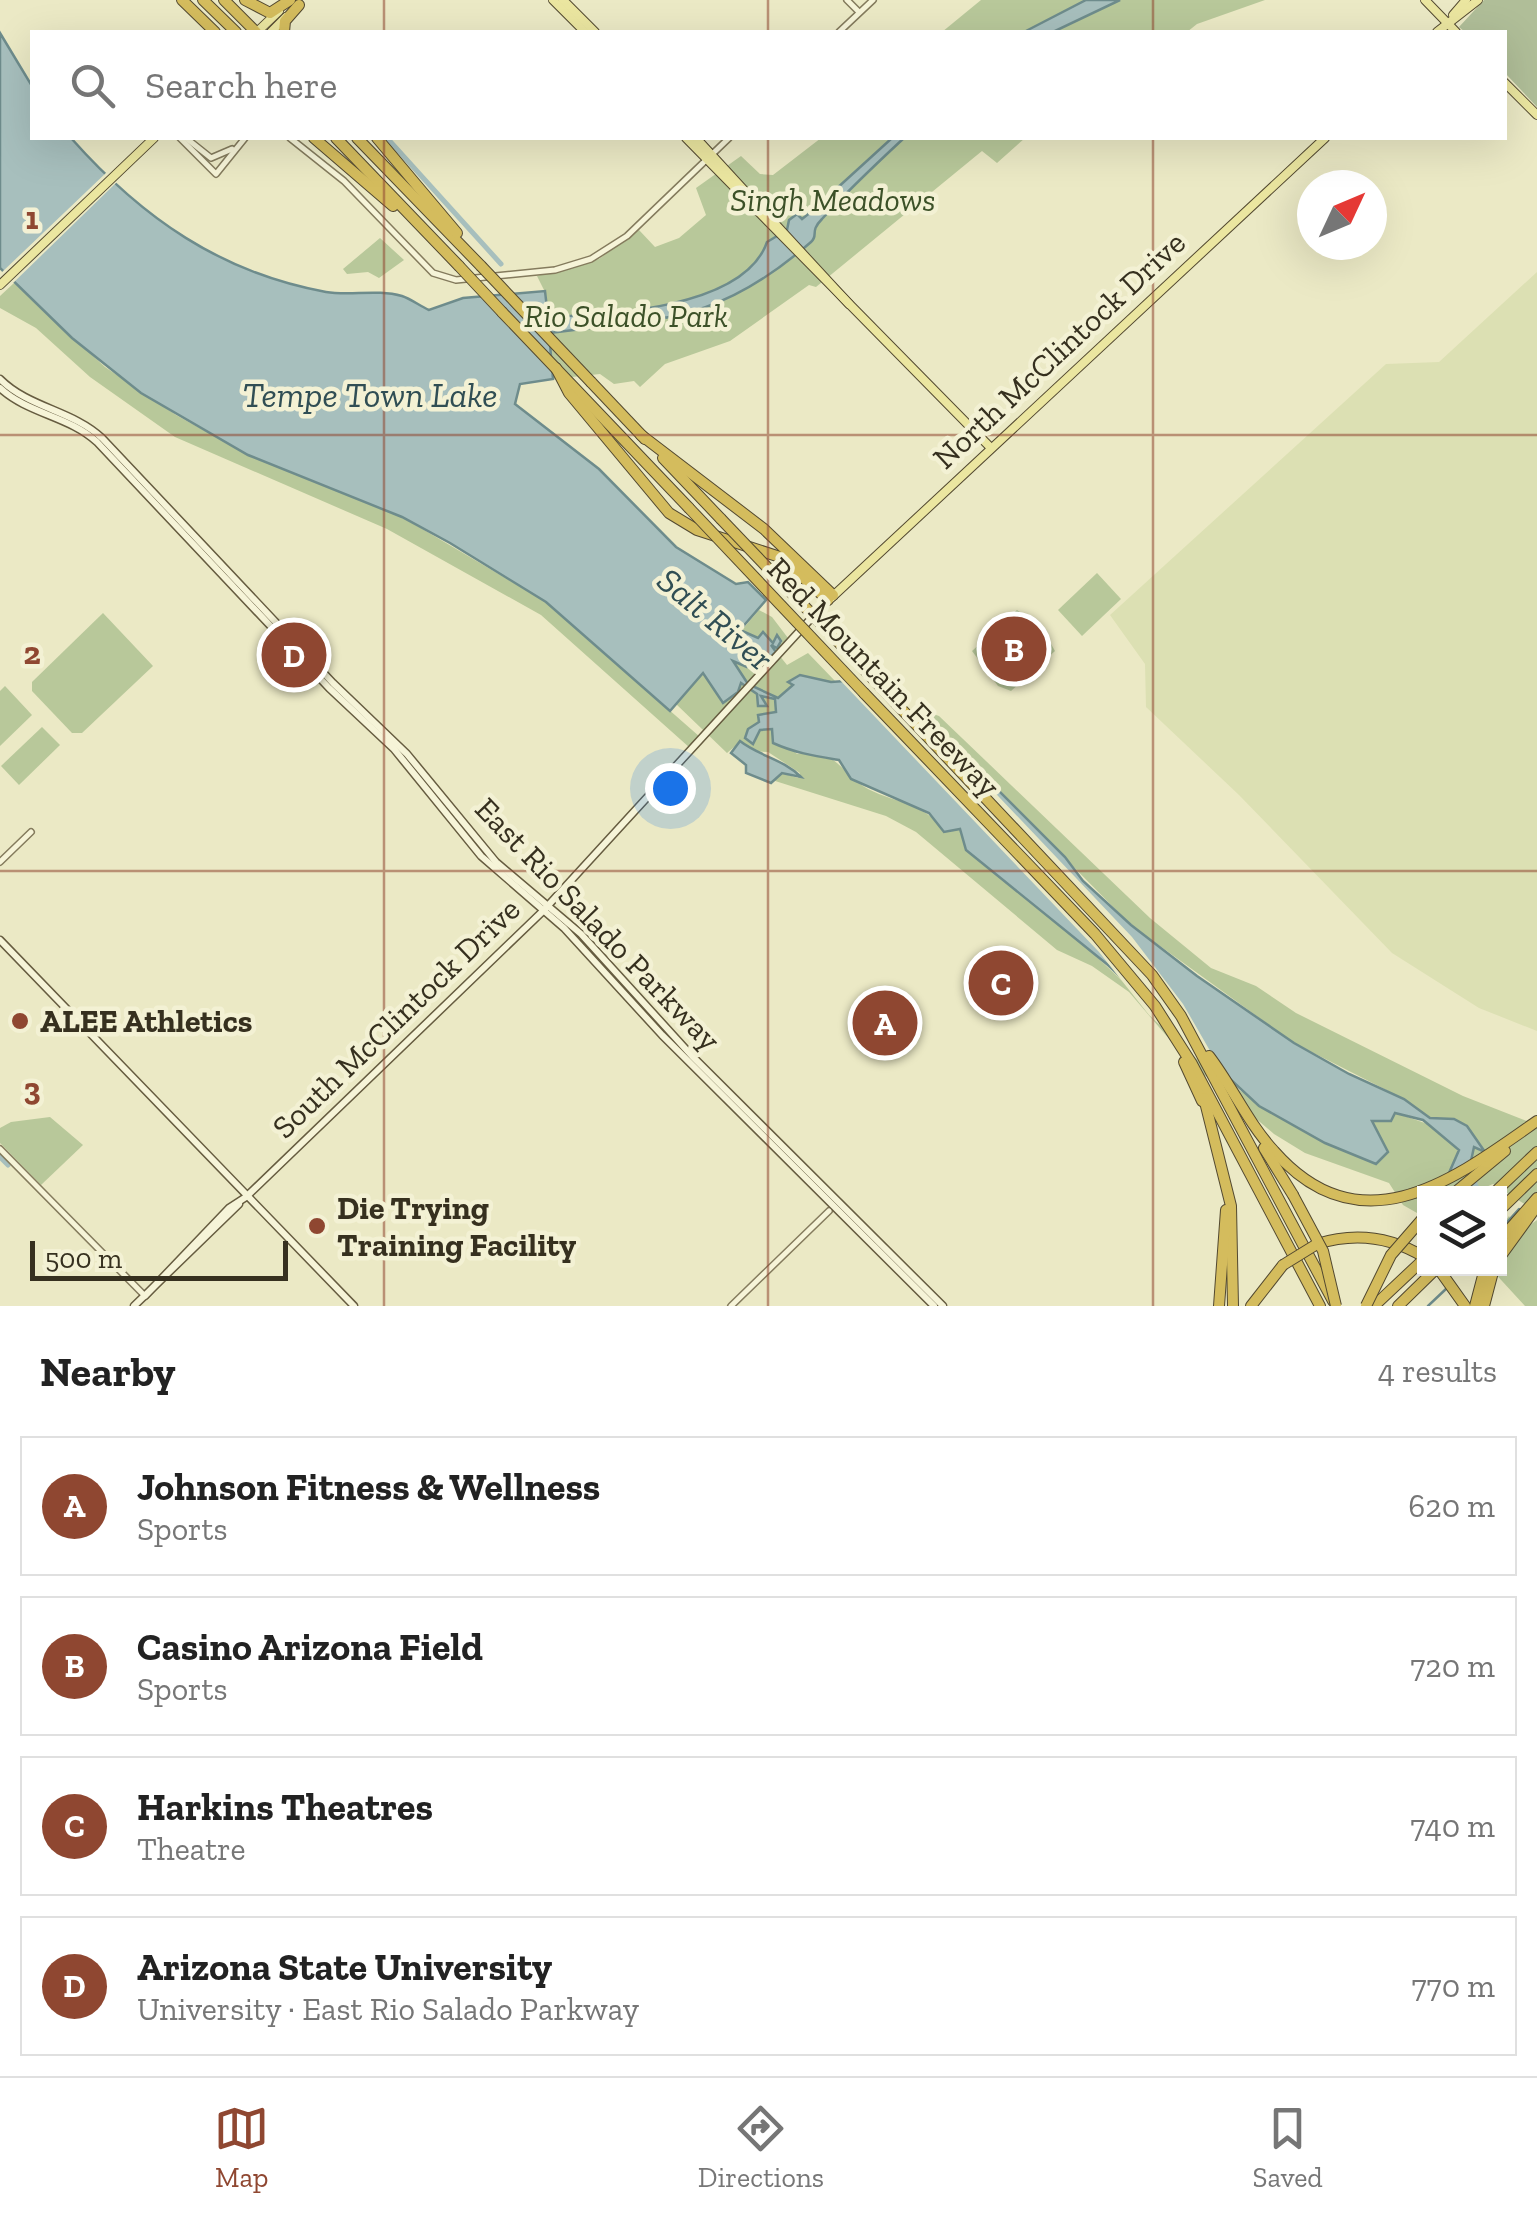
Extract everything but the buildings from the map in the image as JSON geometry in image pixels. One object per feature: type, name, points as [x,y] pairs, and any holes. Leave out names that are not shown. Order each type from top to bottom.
[{"type":"highway","points":[[182,0],[213,30]]},
{"type":"highway","points":[[204,0],[234,30]]},
{"type":"highway","points":[[224,0],[260,30]]},
{"type":"highway","points":[[246,1],[257,16],[260,30]]},
{"type":"highway","points":[[246,1],[270,13],[298,1]]},
{"type":"highway","points":[[284,30],[285,21],[298,1]]},
{"type":"highway","points":[[316,140],[426,232]]},
{"type":"highway","points":[[338,140],[556,368],[669,513],[697,530],[780,557],[827,601]]},
{"type":"highway","name":"Red Mountain Freeway","points":[[359,140],[1120,936],[1181,1016],[1336,1306]]},
{"type":"highway","points":[[379,140],[481,266]]},
{"type":"highway","name":"Red Mountain Freeway","points":[[567,386],[689,508],[1108,948],[1164,1022],[1214,1122]]},
{"type":"highway","points":[[641,435],[764,529],[827,601]]},
{"type":"highway","points":[[1181,1016],[1282,1160],[1314,1183],[1354,1197],[1396,1198],[1436,1188],[1537,1123]]},
{"type":"highway","points":[[1209,1056],[1313,1228],[1327,1263],[1336,1306]]},
{"type":"highway","points":[[1214,1122],[1226,1209],[1219,1306]]},
{"type":"highway","points":[[1214,1122],[1232,1214],[1233,1306]]},
{"type":"highway","points":[[1214,1122],[1320,1306]]},
{"type":"highway","points":[[1462,1186],[1537,1123]]},
{"type":"highway","points":[[1502,1186],[1537,1152]]},
{"type":"highway","points":[[1507,1203],[1537,1174]]},
{"type":"highway","points":[[1507,1232],[1537,1198]]},
{"type":"highway","points":[[1507,1247],[1537,1206]]},
{"type":"highway","points":[[1373,1305],[1391,1255],[1417,1225]]},
{"type":"highway","points":[[1251,1306],[1283,1265],[1317,1244],[1376,1238],[1417,1257]]},
{"type":"highway","points":[[1373,1305],[1417,1265]]},
{"type":"highway","points":[[1398,1306],[1430,1276]]},
{"type":"highway","points":[[1441,1276],[1465,1306]]},
{"type":"highway","points":[[1481,1305],[1484,1276]]},
{"type":"highway","points":[[1481,1305],[1491,1276]]},
{"type":"main road","points":[[553,0],[583,30]]},
{"type":"main road","points":[[563,0],[593,30]]},
{"type":"main road","points":[[1425,0],[1454,30]]},
{"type":"main road","points":[[1447,23],[1466,0]]},
{"type":"main road","points":[[1439,30],[1478,0]]},
{"type":"main road","points":[[260,30],[298,1]]},
{"type":"main road","points":[[1507,85],[1537,115]]},
{"type":"main road","points":[[0,285],[151,140]]},
{"type":"main road","points":[[688,140],[990,447]]},
{"type":"main road","points":[[697,140],[709,158]]},
{"type":"main road","name":"North McClintock Drive","points":[[827,601],[1323,140]]},
{"type":"main road","name":"East Rio Salado Parkway","points":[[0,379],[30,402],[93,430],[344,694],[398,744],[480,846],[943,1306]]},
{"type":"main road","name":"East Rio Salado Parkway","points":[[0,388],[22,403],[74,425],[97,442],[340,699],[394,749],[481,856],[546,908],[934,1306]]},
{"type":"main road","name":"South McClintock Drive","points":[[134,1306],[234,1214],[243,1200],[546,908],[827,601]]},
{"type":"main road","points":[[0,940],[243,1200],[354,1306]]},
{"type":"street","points":[[847,0],[859,13]]},
{"type":"street","points":[[840,30],[872,0]]},
{"type":"street","points":[[185,140],[216,174],[234,148]]},
{"type":"street","points":[[186,140],[222,165]]},
{"type":"street","points":[[208,168],[243,140]]},
{"type":"street","points":[[293,140],[344,181],[434,273],[448,280],[554,270],[591,259],[627,236],[728,140]]},
{"type":"street","points":[[0,862],[31,832]]},
{"type":"street","points":[[0,1148],[145,1296]]},
{"type":"street","points":[[730,1306],[829,1212]]},
{"type":"green space","points":[[981,0],[1265,0],[1190,30],[944,30]]},
{"type":"green space","points":[[1484,0],[1537,0],[1537,107],[1507,75],[1507,30],[1459,27]]},
{"type":"green space","name":"Rio Salado Park","points":[[818,140],[1023,140],[997,163],[982,151],[816,287],[809,285],[730,341],[665,364],[640,387],[634,381],[614,384],[600,374],[553,379],[546,294],[537,276],[599,259],[639,230],[655,247],[679,238],[706,215],[696,188],[741,156],[760,174],[773,175]]},
{"type":"green space","points":[[380,238],[404,260],[379,278],[368,272],[347,274],[343,269]]},
{"type":"green space","points":[[1537,272],[1537,1031],[1479,1008],[1392,953],[1239,795],[1146,707],[1145,664],[1110,615],[1386,364],[1439,362]]},
{"type":"green space","points":[[14,283],[105,367],[176,415],[248,455],[402,517],[546,602],[700,737],[690,748],[541,615],[387,529],[175,437],[90,377],[36,328],[0,308],[0,296]]},
{"type":"green space","points":[[1097,573],[1121,599],[1082,636],[1058,610]]},
{"type":"green space","points":[[759,610],[772,617],[788,638],[779,655],[787,665],[808,653],[836,682],[793,685],[778,698],[748,684],[733,660],[744,667],[755,652],[768,659],[771,645],[782,643],[779,637],[773,643],[741,631]]},
{"type":"green space","points":[[1017,610],[1042,628],[1055,651],[1011,691],[998,686],[972,651],[995,630],[992,625],[996,621],[1000,625]]},
{"type":"green space","points":[[103,613],[153,666],[82,733],[72,733],[32,691],[32,682]]},
{"type":"green space","points":[[704,672],[721,702],[738,692],[741,683],[757,694],[759,706],[765,703],[761,696],[776,699],[776,712],[758,715],[759,722],[748,729],[746,738],[753,744],[760,730],[772,729],[797,754],[821,754],[863,786],[927,814],[944,832],[960,829],[1239,1090],[1325,1143],[1375,1164],[1388,1151],[1372,1121],[1391,1121],[1395,1113],[1443,1132],[1456,1146],[1459,1156],[1473,1152],[1473,1147],[1483,1152],[1466,1126],[1455,1119],[1430,1118],[1404,1099],[1294,1043],[1131,925],[930,722],[902,703],[939,716],[1150,918],[1211,968],[1256,986],[1296,1013],[1463,1096],[1537,1125],[1537,1212],[1507,1193],[1507,1186],[1493,1184],[1417,1186],[1417,1213],[1403,1205],[1389,1183],[1305,1153],[1274,1134],[1188,1061],[1129,992],[1092,966],[1057,950],[916,832],[886,816],[772,780],[782,773],[798,778],[800,773],[768,752],[752,751],[740,742],[727,753],[676,704]]},
{"type":"green space","points":[[5,686],[32,715],[0,746],[0,691]]},
{"type":"green space","points":[[42,727],[60,745],[19,785],[1,766]]},
{"type":"green space","points":[[50,1117],[83,1145],[41,1185],[0,1143],[0,1128],[11,1122]]},
{"type":"green space","points":[[1522,1209],[1530,1225],[1537,1220],[1537,1306],[1525,1306],[1497,1276],[1507,1276],[1509,1216],[1511,1220]]},
{"type":"water","points":[[1086,0],[1120,0],[1057,30],[1028,30]]},
{"type":"water","name":"Tempe Town Lake","points":[[0,33],[30,83],[30,140],[73,140],[155,217],[218,256],[252,271],[326,292],[393,294],[429,310],[463,298],[545,291],[548,317],[573,316],[636,310],[703,295],[731,282],[753,264],[767,242],[787,230],[789,220],[797,214],[802,219],[890,140],[902,140],[822,219],[811,242],[747,288],[718,302],[659,319],[549,333],[553,379],[520,384],[515,404],[599,469],[676,547],[736,584],[748,582],[766,600],[740,630],[758,638],[763,632],[773,643],[777,635],[781,641],[777,648],[771,645],[776,652],[768,659],[754,653],[754,663],[747,667],[733,661],[748,684],[778,698],[793,685],[788,682],[800,675],[831,682],[859,680],[902,703],[930,722],[1065,857],[1083,881],[1131,925],[1197,976],[1294,1043],[1349,1074],[1404,1099],[1430,1118],[1454,1119],[1467,1126],[1485,1152],[1474,1147],[1471,1161],[1449,1173],[1459,1150],[1423,1120],[1395,1113],[1391,1121],[1372,1121],[1388,1152],[1376,1164],[1325,1143],[1259,1106],[1108,965],[966,850],[960,829],[944,832],[929,813],[851,779],[839,760],[773,743],[772,729],[760,730],[753,744],[745,738],[748,729],[759,722],[758,715],[776,712],[775,699],[761,696],[767,706],[758,706],[757,694],[741,683],[738,692],[723,703],[703,673],[670,711],[546,602],[450,543],[402,517],[248,455],[141,393],[72,338],[0,268]]},
{"type":"water","points":[[740,741],[801,777],[782,773],[771,783],[746,773],[746,765],[731,753]]},
{"type":"pier","points":[[108,171],[118,181],[10,286],[0,274]]},
{"type":"pier","points":[[860,676],[905,698],[1132,937],[1183,1004],[1235,1094],[1149,1015],[1099,952],[837,677]]},
{"type":"waterway","points":[[389,140],[501,264]]},
{"type":"waterway","points":[[0,1157],[8,1165]]},
{"type":"waterway","name":"Salt River","points":[[1471,1176],[1475,1186]]},
{"type":"waterway","points":[[1507,1222],[1519,1209]]},
{"type":"waterway","points":[[1428,1306],[1447,1288]]},
{"type":"place","name":"Casino Arizona Field","points":[[1014,649]]},
{"type":"place","name":"Arizona State University","points":[[294,655]]},
{"type":"place","name":"Harkins Theatres","points":[[1001,983]]},
{"type":"place","name":"ALEE Athletics","points":[[20,1021]]},
{"type":"place","name":"Johnson Fitness & Wellness","points":[[885,1023]]},
{"type":"place","name":"Die Trying Training Facility","points":[[317,1226]]},
{"type":"park label","name":"Singh Meadows","points":[[833,200]]}]
